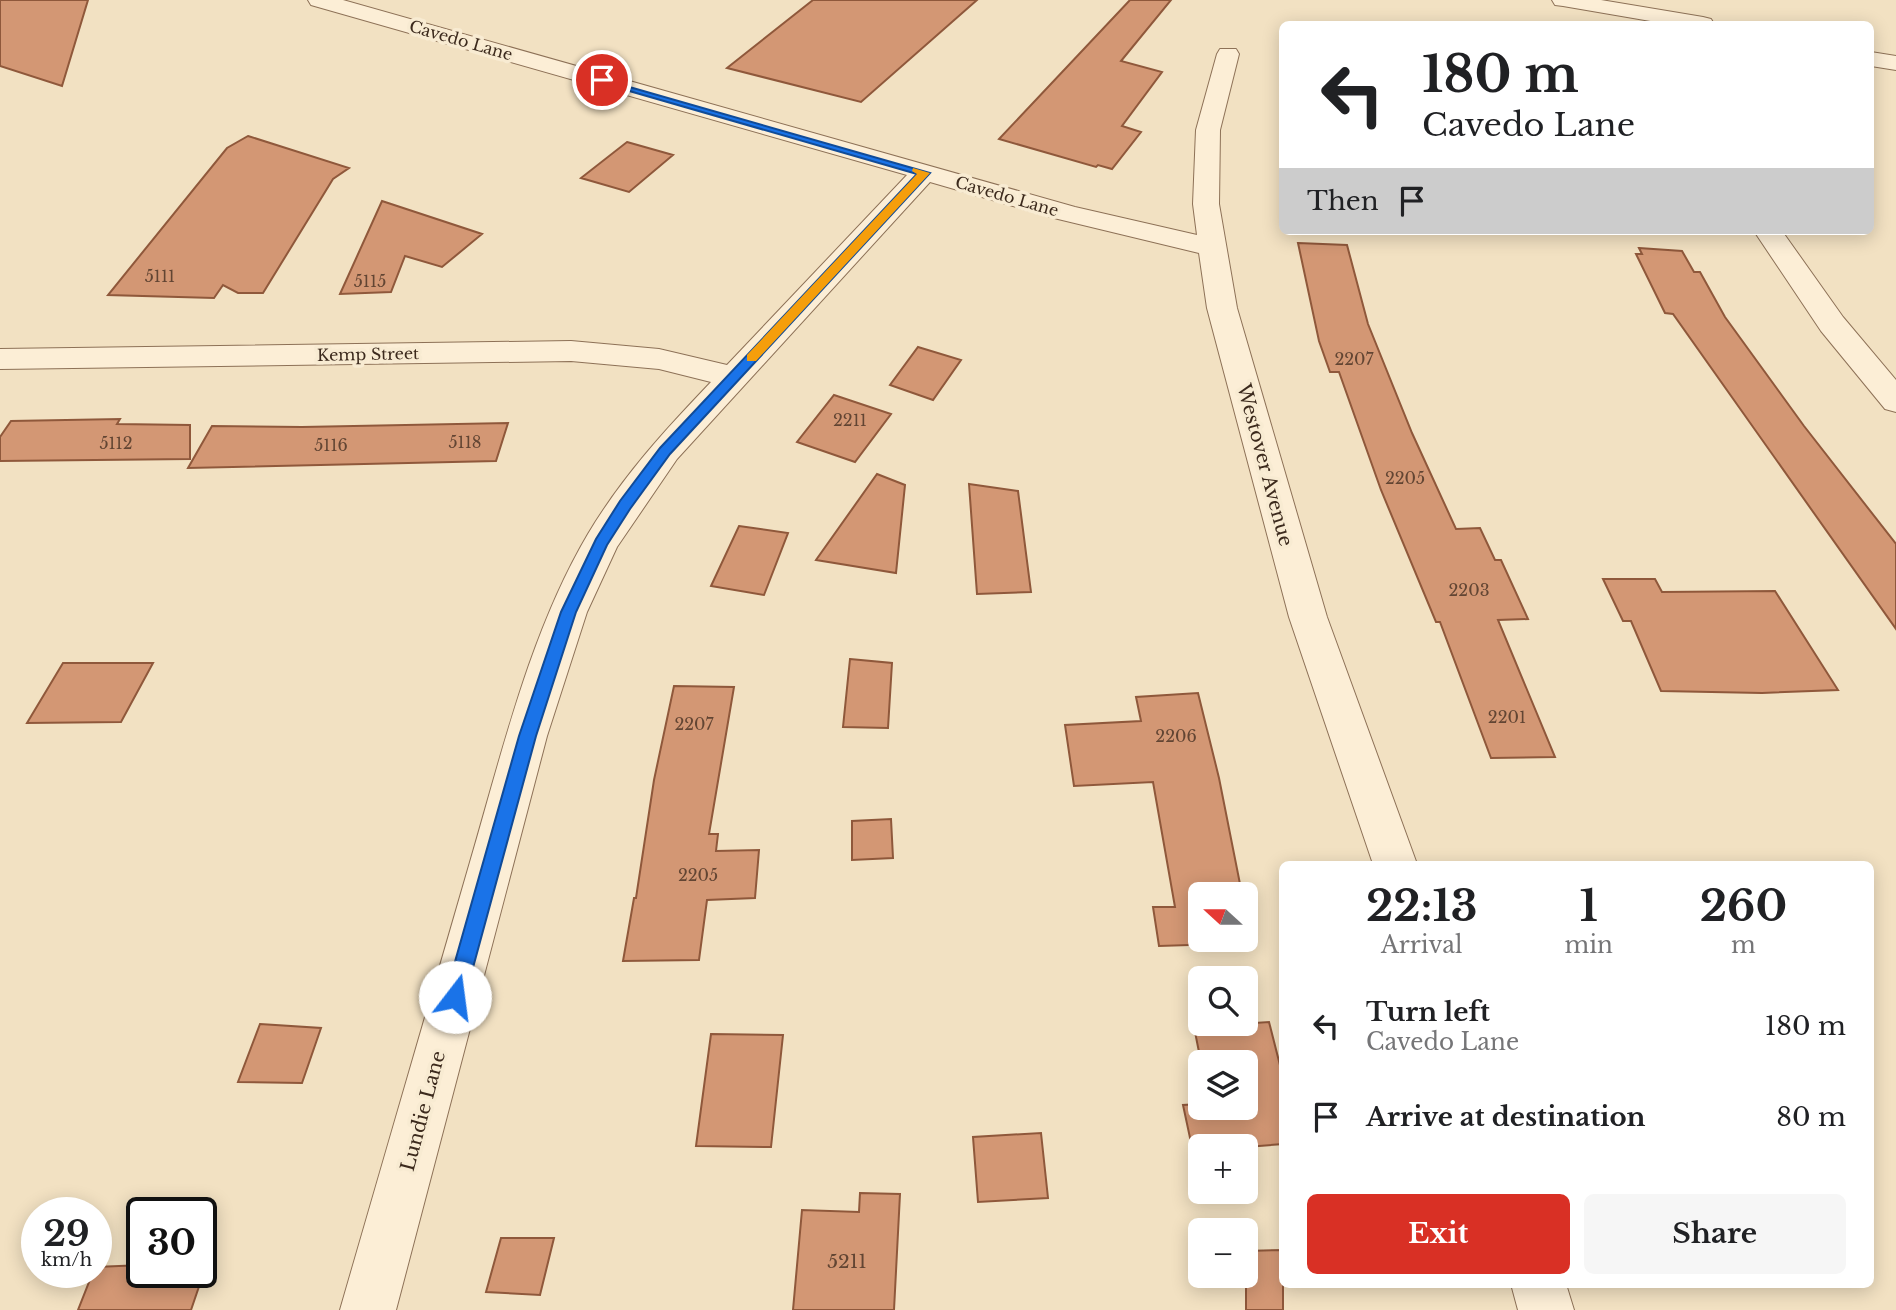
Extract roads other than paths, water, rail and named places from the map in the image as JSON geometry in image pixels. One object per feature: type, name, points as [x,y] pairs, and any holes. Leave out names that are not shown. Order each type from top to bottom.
[{"type":"street","name":"Cavedo Lane","points":[[319,0],[1068,213],[1211,247]]},
{"type":"street","points":[[1563,0],[1686,21]]},
{"type":"street","name":"Westover Avenue","points":[[1228,54],[1209,130],[1206,204],[1222,308],[1289,554],[1394,861]]},
{"type":"street","points":[[1874,59],[1896,63]]},
{"type":"street","name":"Lundie Lane","points":[[368,1310],[527,736],[568,612],[601,543],[665,451],[924,173]]},
{"type":"street","points":[[1771,235],[1832,324],[1896,401]]},
{"type":"street","name":"Kemp Street","points":[[0,359],[571,351],[659,359],[734,377]]},
{"type":"street","points":[[1539,1288],[1546,1310]]}]
